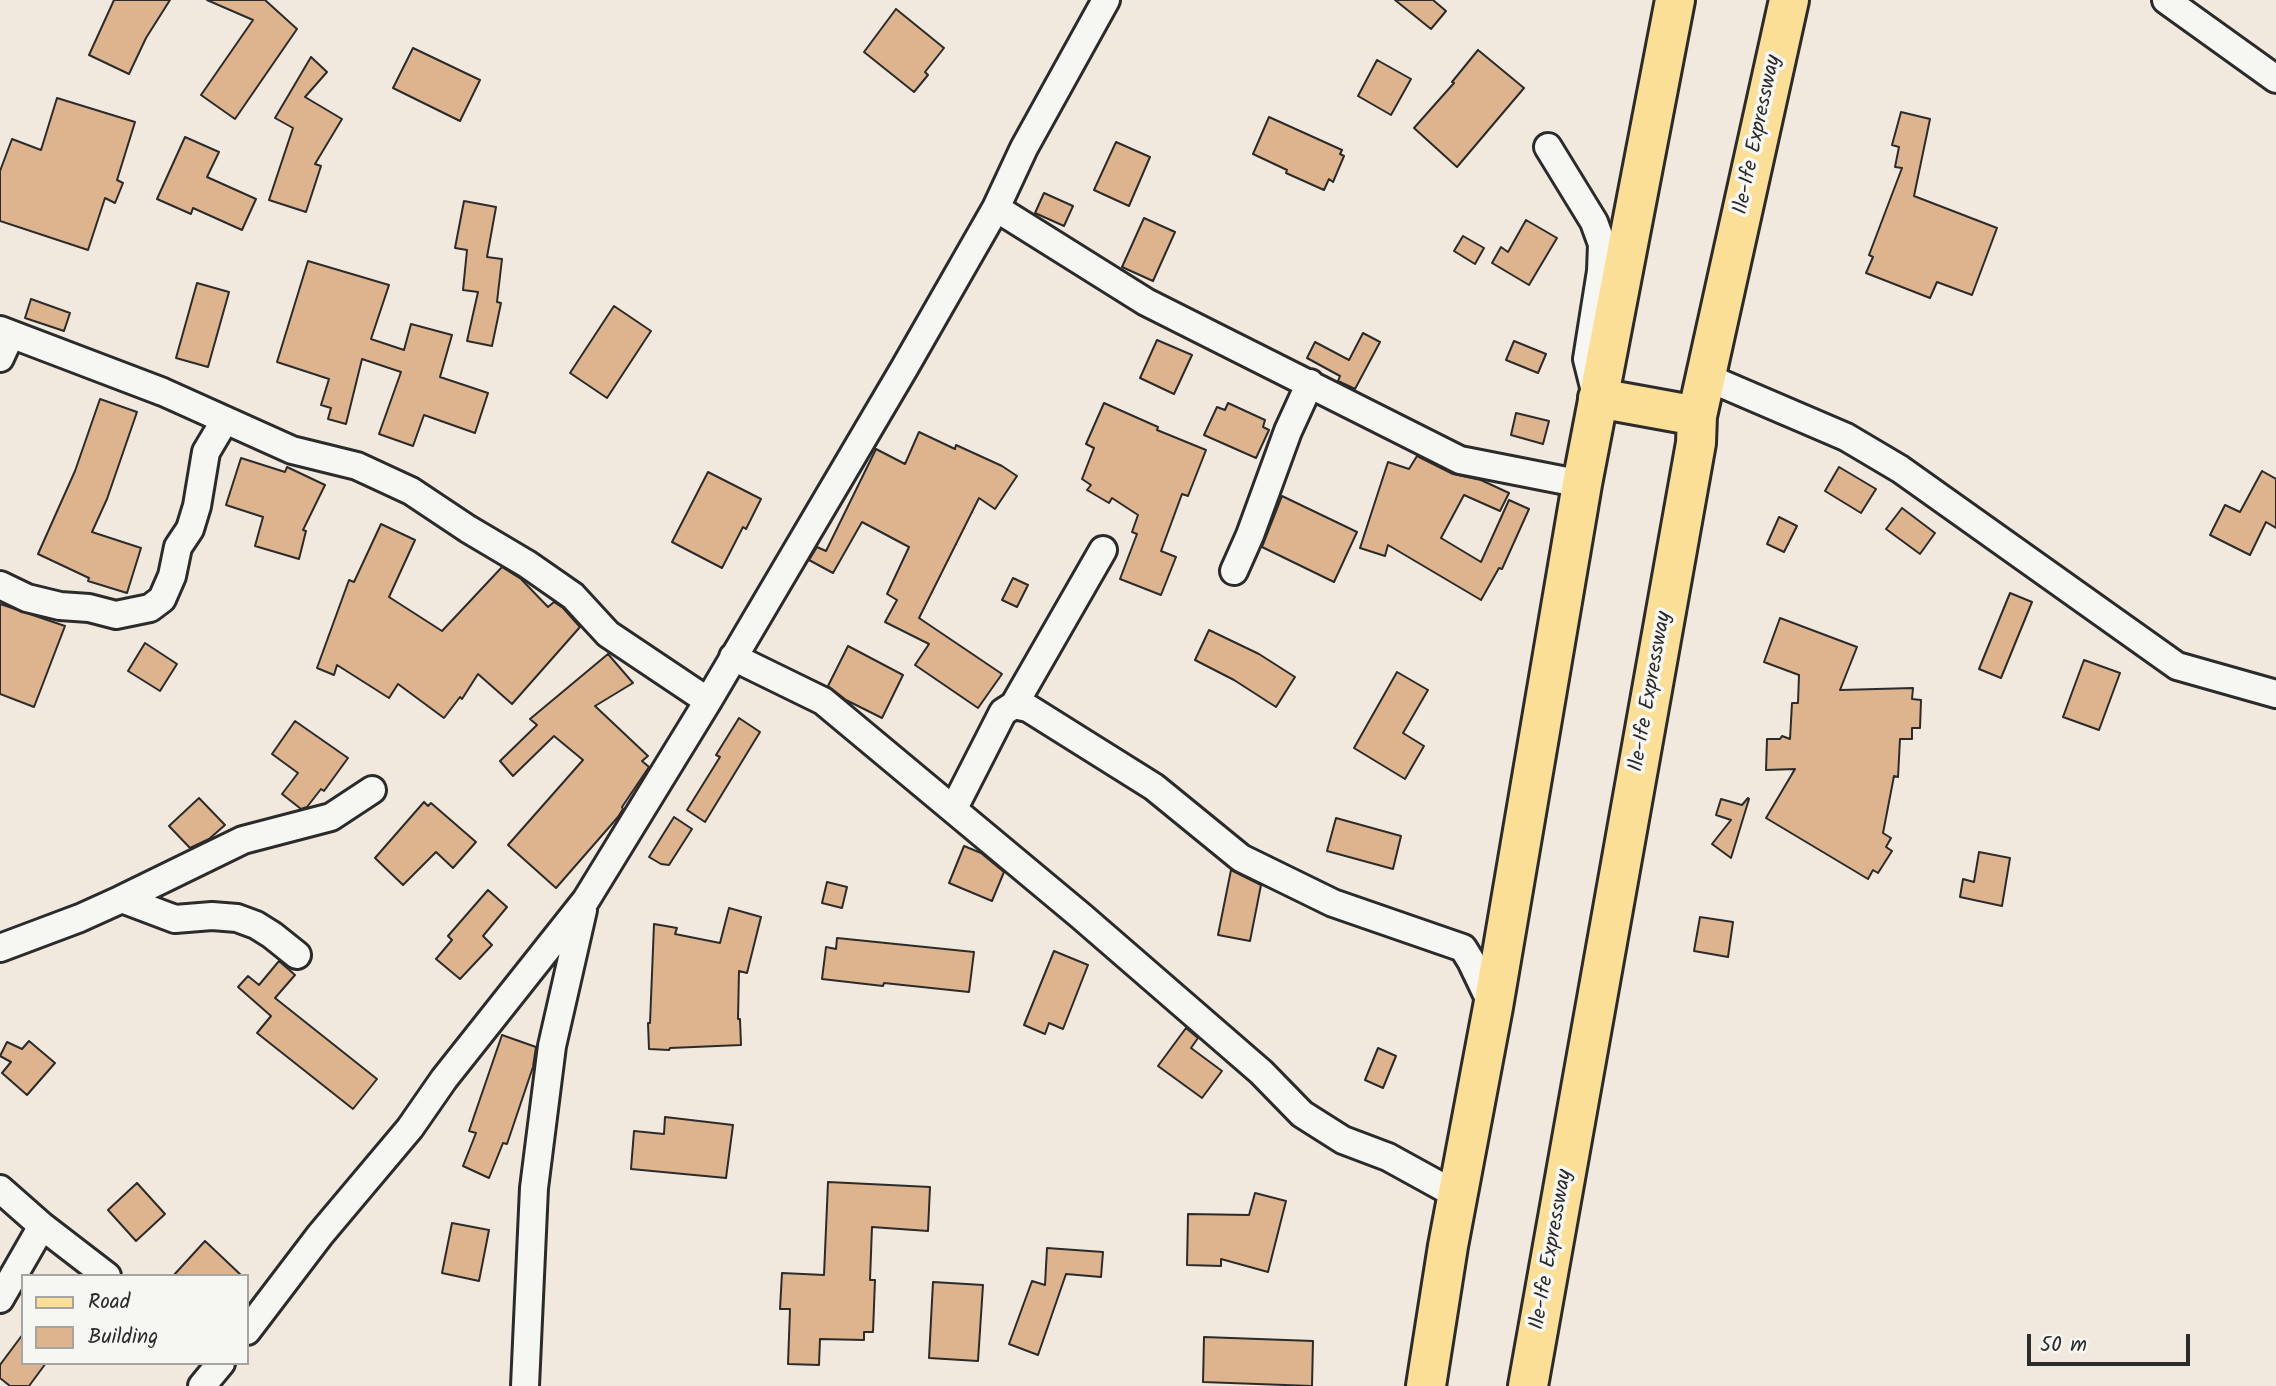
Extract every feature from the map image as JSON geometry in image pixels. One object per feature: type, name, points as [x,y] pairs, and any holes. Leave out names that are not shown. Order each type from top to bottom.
[{"type":"main road","points":[[1426,1386],[1457,1195],[1493,1007],[1598,398],[1675,0]]},
{"type":"main road","name":"Ile-Ife Expressway","points":[[1528,1386],[1696,443],[1697,416],[1789,0]]},
{"type":"main road","points":[[1598,398],[1697,416]]},
{"type":"street","points":[[248,1330],[320,1235],[410,1128],[444,1079],[586,900],[843,474],[996,208],[1024,148],[1106,0]]},
{"type":"street","points":[[2171,1],[2276,79]]},
{"type":"street","points":[[1548,147],[1594,222],[1602,244],[1601,271],[1587,359],[1598,398]]},
{"type":"street","points":[[996,208],[1146,302],[1460,460],[1583,484]]},
{"type":"street","points":[[4,341],[163,392],[292,450],[356,466],[411,491],[562,588],[608,634],[708,701]]},
{"type":"street","points":[[1706,377],[1846,437],[1900,469],[2177,666],[2276,694]]},
{"type":"street","points":[[1234,571],[1250,536],[1288,431],[1310,383]]},
{"type":"street","points":[[0,585],[27,598],[116,615],[150,608],[162,599],[172,576],[178,547],[190,529],[197,506],[206,452],[225,420]]},
{"type":"street","points":[[954,808],[1003,712],[1014,705],[1103,550]]},
{"type":"street","points":[[733,657],[823,701],[902,770],[954,808],[1261,1072],[1302,1114],[1343,1140],[1388,1157],[1457,1195]]},
{"type":"street","points":[[1014,705],[1028,708],[1154,787],[1241,858],[1333,903],[1463,948],[1493,1007]]},
{"type":"street","points":[[0,948],[80,918],[243,840],[331,817],[372,790]]},
{"type":"street","points":[[122,899],[175,919],[212,916],[237,918],[264,930],[296,956]]},
{"type":"street","points":[[525,1386],[534,1188],[552,1046],[586,900]]},
{"type":"street","points":[[0,1189],[42,1226],[104,1274]]},
{"type":"street","points":[[0,1299],[42,1226]]},
{"type":"street","points":[[202,1386],[218,1365]]},
{"type":"building","points":[[114,0],[170,0],[146,38],[129,74],[89,55]]},
{"type":"building","points":[[207,0],[265,0],[297,29],[235,119],[201,95],[253,20]]},
{"type":"building","points":[[1395,0],[1433,0],[1446,11],[1431,29]]},
{"type":"building","points":[[896,9],[944,48],[925,72],[928,75],[914,92],[864,52]]},
{"type":"building","points":[[413,48],[480,80],[460,121],[393,88]]},
{"type":"building","points":[[1478,50],[1524,88],[1457,167],[1414,128],[1454,83],[1452,82]]},
{"type":"building","points":[[311,57],[327,72],[305,97],[342,119],[315,164],[321,166],[306,212],[269,200],[293,128],[275,118]]},
{"type":"building","points":[[1377,60],[1411,79],[1391,115],[1358,96]]},
{"type":"building","points":[[57,98],[135,122],[117,180],[123,183],[115,203],[105,198],[88,250],[0,221],[0,171],[12,139],[41,150]]},
{"type":"building","points":[[1901,112],[1930,119],[1914,196],[1997,228],[1972,295],[1937,282],[1930,298],[1866,273],[1873,257],[1869,255],[1902,168],[1895,167],[1899,147],[1892,145]]},
{"type":"building","points":[[1269,117],[1342,150],[1340,154],[1344,156],[1333,182],[1329,179],[1324,190],[1253,154]]},
{"type":"building","points":[[185,137],[219,152],[207,177],[256,199],[242,230],[193,208],[191,214],[157,199]]},
{"type":"building","points":[[1116,142],[1150,157],[1129,206],[1094,190]]},
{"type":"building","points":[[1044,193],[1073,206],[1064,226],[1035,213]]},
{"type":"building","points":[[464,201],[496,207],[487,257],[502,259],[497,302],[501,303],[492,346],[467,341],[478,292],[463,290],[467,250],[455,248]]},
{"type":"building","points":[[1144,218],[1175,232],[1153,281],[1122,267]]},
{"type":"building","points":[[1526,220],[1557,238],[1529,285],[1492,263],[1501,247],[1508,252]]},
{"type":"building","points":[[1463,236],[1484,248],[1475,264],[1454,251]]},
{"type":"building","points":[[308,261],[389,285],[371,339],[404,350],[411,324],[452,335],[440,377],[488,393],[475,433],[424,415],[413,446],[379,434],[401,372],[362,359],[346,424],[328,419],[331,408],[321,405],[329,379],[277,362]]},
{"type":"building","points":[[197,283],[229,292],[208,367],[176,358]]},
{"type":"building","points":[[31,299],[70,313],[64,331],[25,318]]},
{"type":"building","points":[[614,306],[651,331],[607,398],[570,373]]},
{"type":"building","points":[[1363,333],[1380,342],[1355,389],[1338,381],[1340,376],[1307,358],[1315,342],[1349,360]]},
{"type":"building","points":[[1157,340],[1192,355],[1174,394],[1140,378]]},
{"type":"building","points":[[1514,341],[1546,354],[1538,373],[1506,360]]},
{"type":"building","points":[[100,399],[137,412],[107,499],[92,532],[141,548],[127,593],[88,581],[89,578],[38,554],[75,471]]},
{"type":"building","points":[[1104,403],[1158,427],[1157,430],[1206,450],[1188,496],[1182,494],[1161,551],[1176,557],[1161,595],[1120,579],[1137,534],[1132,532],[1138,515],[1112,498],[1109,503],[1087,490],[1091,485],[1082,479],[1094,448],[1086,444]]},
{"type":"building","points":[[1228,403],[1265,420],[1263,427],[1269,430],[1256,458],[1204,435],[1217,407],[1225,410]]},
{"type":"building","points":[[1516,413],[1549,421],[1543,444],[1511,435]]},
{"type":"building","points":[[919,432],[955,449],[956,445],[1002,466],[1017,476],[995,509],[979,498],[919,618],[1002,674],[978,708],[915,665],[929,644],[885,622],[897,600],[887,594],[909,547],[862,522],[833,573],[809,560],[817,547],[826,551],[876,449],[905,464]]},
{"type":"building","points":[[1417,456],[1453,474],[1481,480],[1509,493],[1500,511],[1464,495],[1441,538],[1481,562],[1509,500],[1529,509],[1502,569],[1499,568],[1481,600],[1388,545],[1385,556],[1360,548],[1388,462],[1409,469]]},
{"type":"building","points":[[241,458],[285,472],[287,467],[325,485],[303,530],[306,531],[299,559],[255,546],[263,517],[226,505]]},
{"type":"building","points":[[1839,467],[1876,489],[1861,513],[1825,491]]},
{"type":"building","points":[[2262,471],[2276,479],[2276,528],[2266,522],[2250,555],[2210,535],[2225,505],[2240,512]]},
{"type":"building","points":[[708,472],[761,499],[722,568],[672,542]]},
{"type":"building","points":[[1282,496],[1357,532],[1334,582],[1262,547]]},
{"type":"building","points":[[1902,508],[1935,533],[1920,554],[1886,529]]},
{"type":"building","points":[[1779,517],[1797,526],[1784,552],[1767,544]]},
{"type":"building","points":[[381,524],[415,540],[389,597],[442,631],[502,567],[521,579],[548,607],[554,602],[563,608],[580,627],[512,704],[478,674],[462,699],[460,697],[444,718],[398,684],[389,698],[337,665],[334,675],[317,668],[349,580],[354,582]]},
{"type":"building","points":[[1013,578],[1028,585],[1017,607],[1002,600]]},
{"type":"building","points":[[2010,593],[2032,602],[2001,678],[1979,669]]},
{"type":"building","points":[[0,604],[65,626],[34,707],[0,694]]},
{"type":"building","points":[[1780,618],[1857,647],[1840,690],[1913,688],[1912,699],[1921,700],[1920,728],[1912,728],[1912,739],[1900,739],[1898,777],[1894,776],[1883,833],[1891,838],[1886,847],[1892,851],[1878,873],[1873,870],[1868,879],[1766,818],[1795,769],[1766,770],[1767,739],[1780,739],[1782,736],[1790,739],[1792,703],[1798,703],[1799,675],[1764,662]]},
{"type":"building","points":[[1209,630],[1259,654],[1295,677],[1276,707],[1234,680],[1195,660]]},
{"type":"building","points":[[145,643],[177,664],[160,691],[128,671]]},
{"type":"building","points":[[848,646],[903,675],[882,718],[846,700],[828,686]]},
{"type":"building","points":[[608,654],[633,683],[595,706],[648,756],[642,761],[649,767],[618,817],[556,888],[508,845],[583,760],[554,736],[513,776],[500,761],[537,725],[530,719]]},
{"type":"building","points":[[2084,660],[2120,673],[2099,730],[2063,717]]},
{"type":"building","points":[[1397,672],[1428,690],[1403,733],[1424,746],[1405,779],[1354,748]]},
{"type":"building","points":[[739,718],[760,732],[705,822],[687,810],[720,757],[716,755]]},
{"type":"building","points":[[295,721],[348,758],[324,791],[321,789],[307,807],[301,809],[282,794],[298,773],[272,754]]},
{"type":"building","points":[[199,798],[225,825],[209,839],[190,848],[169,826]]},
{"type":"building","points":[[1748,798],[1731,858],[1712,844],[1731,820],[1716,815],[1721,799],[1742,805]]},
{"type":"building","points":[[424,802],[428,806],[431,803],[476,842],[453,868],[436,852],[403,885],[375,858]]},
{"type":"building","points":[[674,817],[692,829],[669,865],[661,864],[649,857]]},
{"type":"building","points":[[1336,818],[1401,836],[1393,869],[1327,851]]},
{"type":"building","points":[[964,846],[981,853],[1004,872],[992,901],[949,883]]},
{"type":"building","points":[[1979,852],[2010,858],[2002,906],[1960,897],[1963,879],[1974,882]]},
{"type":"building","points":[[1231,870],[1261,885],[1250,941],[1218,935]]},
{"type":"building","points":[[827,882],[847,887],[842,908],[822,903]]},
{"type":"building","points":[[488,890],[507,907],[483,936],[492,945],[460,979],[436,959],[452,940],[448,936]]},
{"type":"building","points":[[729,908],[761,917],[747,973],[739,971],[738,1019],[741,1045],[649,1049],[654,924],[677,928],[675,934],[720,943]]},
{"type":"building","points":[[1700,917],[1733,922],[1728,957],[1694,951]]},
{"type":"building","points":[[837,938],[974,952],[969,992],[822,979],[826,947],[836,949]]},
{"type":"building","points":[[1054,951],[1088,965],[1063,1029],[1049,1023],[1045,1034],[1024,1025]]},
{"type":"building","points":[[279,961],[295,975],[275,998],[377,1079],[353,1109],[257,1033],[271,1016],[238,987],[248,976],[259,985]]},
{"type":"building","points":[[1186,1028],[1198,1038],[1191,1048],[1222,1071],[1202,1098],[1158,1066]]},
{"type":"building","points":[[502,1035],[536,1047],[533,1067],[507,1144],[503,1143],[489,1178],[463,1166],[476,1133],[469,1131]]},
{"type":"building","points":[[29,1041],[55,1063],[27,1095],[2,1073],[11,1062],[0,1056],[7,1042],[22,1049]]},
{"type":"building","points":[[1378,1048],[1396,1056],[1383,1088],[1365,1080]]},
{"type":"building","points":[[665,1117],[733,1125],[726,1178],[631,1169],[634,1131],[664,1134]]},
{"type":"building","points":[[828,1182],[930,1187],[928,1231],[872,1227],[870,1280],[875,1280],[873,1332],[864,1332],[864,1340],[820,1339],[819,1365],[788,1364],[790,1309],[780,1309],[782,1273],[824,1275]]},
{"type":"building","points":[[137,1183],[165,1214],[136,1241],[108,1210]]},
{"type":"building","points":[[1255,1193],[1286,1201],[1268,1272],[1221,1259],[1221,1266],[1187,1265],[1188,1214],[1249,1215]]},
{"type":"building","points":[[452,1223],[489,1230],[479,1281],[442,1273]]},
{"type":"building","points":[[205,1241],[240,1274],[175,1274]]},
{"type":"building","points":[[1047,1248],[1103,1252],[1101,1277],[1066,1274],[1038,1355],[1009,1344],[1032,1281],[1045,1285]]},
{"type":"building","points":[[933,1282],[983,1285],[978,1361],[929,1358]]},
{"type":"building","points":[[21,1337],[21,1365],[45,1365],[29,1386],[10,1386],[0,1378],[0,1365]]},
{"type":"building","points":[[1204,1337],[1313,1341],[1312,1386],[1203,1382]]}]
